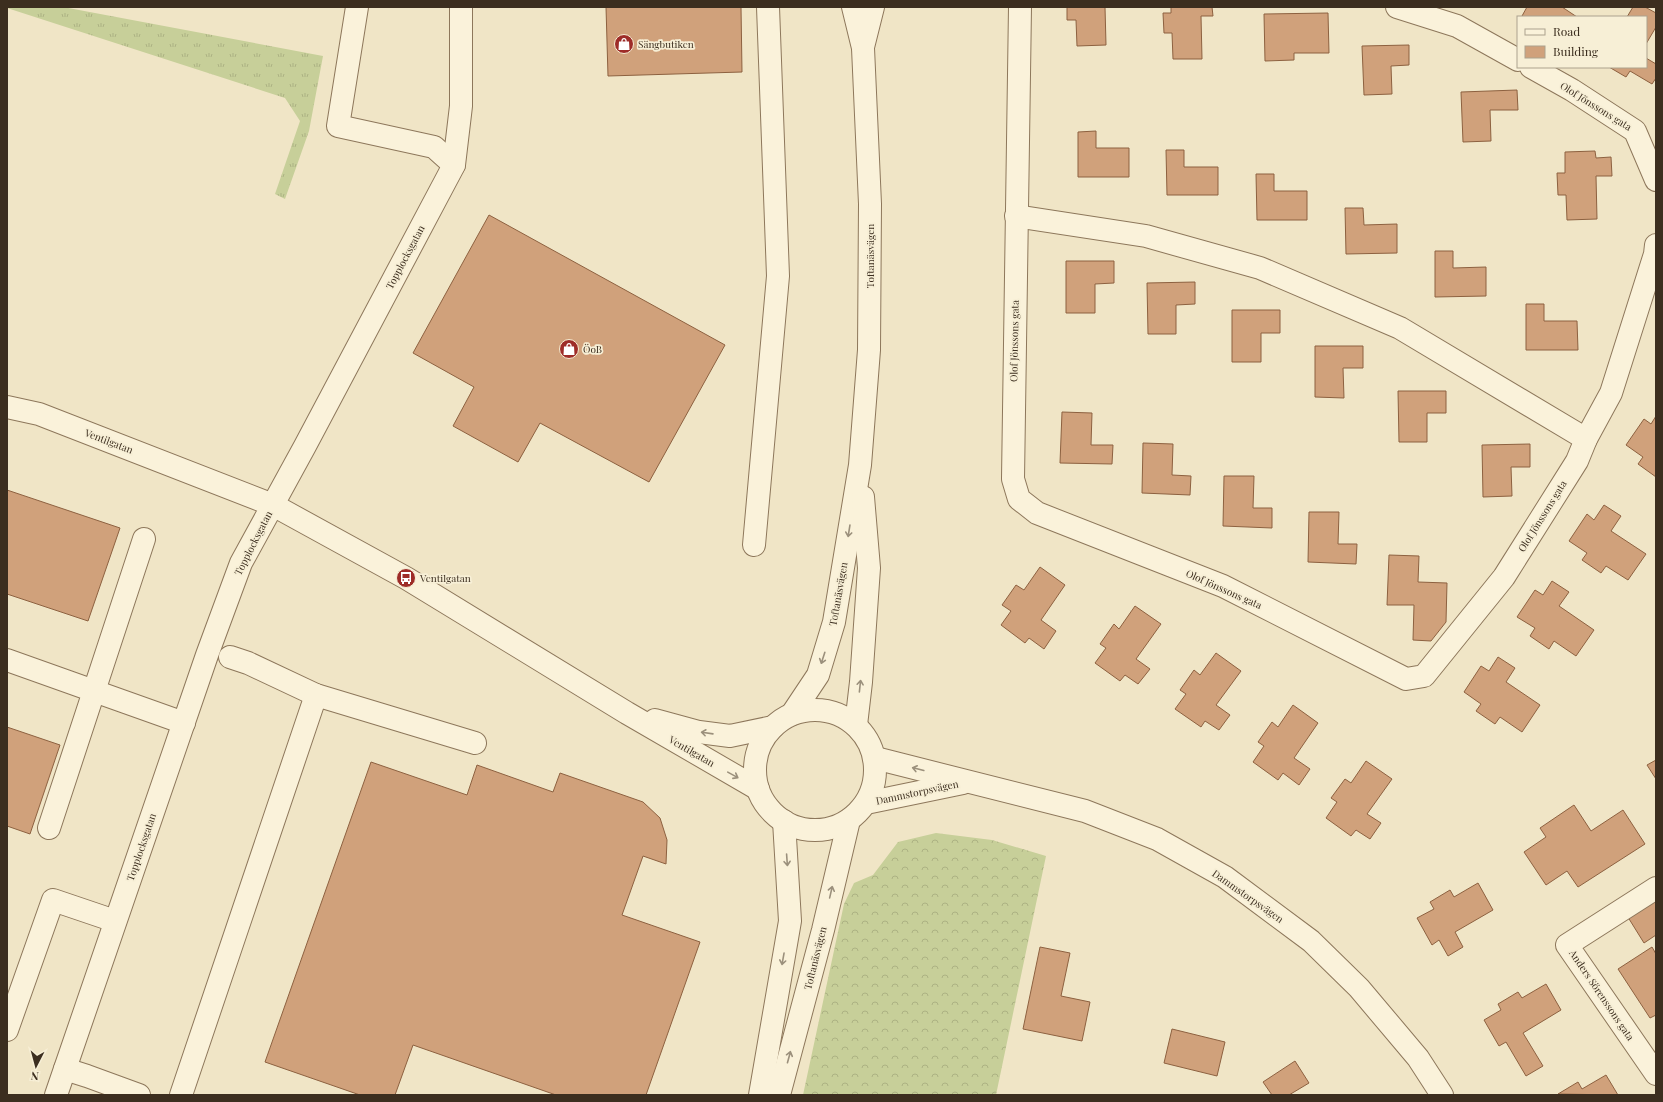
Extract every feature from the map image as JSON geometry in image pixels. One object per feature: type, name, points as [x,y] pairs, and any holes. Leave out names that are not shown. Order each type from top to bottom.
[{"type":"street","points":[[357,7],[338,126],[434,148],[454,165]]},
{"type":"street","name":"Topplocksgatan","points":[[56,1095],[115,921],[241,563],[305,446],[454,165],[462,106],[460,7]]},
{"type":"street","points":[[754,545],[778,276],[768,7]]},
{"type":"street","name":"Toftanäsvägen","points":[[792,714],[818,675],[834,622],[860,465],[869,350],[870,220],[863,48],[853,7]]},
{"type":"street","name":"Toftanäsvägen","points":[[863,48],[873,7]]},
{"type":"street","name":"Olof Jönssons gata","points":[[1020,7],[1013,479],[1019,499],[1037,513],[1222,586],[1406,679],[1424,676],[1504,577],[1577,461],[1586,439],[1611,393],[1655,254],[1656,245]]},
{"type":"street","points":[[1397,7],[1457,26],[1517,59]]},
{"type":"street","name":"Olof Jönssons gata","points":[[1533,68],[1572,90],[1635,131],[1656,180]]},
{"type":"street","points":[[1016,216],[1146,236],[1260,268],[1400,328],[1586,439]]},
{"type":"street","name":"Ventilgatan","points":[[7,407],[39,414],[273,504],[406,578],[627,713],[758,789]]},
{"type":"street","name":"Toftanäsvägen","points":[[856,725],[861,682],[869,568],[860,465]]},
{"type":"street","points":[[49,828],[144,539]]},
{"type":"street","points":[[230,658],[248,663],[316,695],[475,743]]},
{"type":"street","points":[[7,660],[184,723]]},
{"type":"street","points":[[181,1095],[316,695]]},
{"type":"street","name":"Toftanäsvägen","points":[[813,709],[833,712],[856,725],[868,740],[875,758],[875,780],[866,803],[849,820],[832,828],[809,830],[784,821],[768,807],[758,789],[755,767],[760,746],[772,727],[792,714],[813,709]]},
{"type":"street","name":"Ventilgatan","points":[[627,713],[698,732],[730,736],[772,727]]},
{"type":"street","name":"Dammstorpsvägen","points":[[875,758],[1085,811],[1157,839],[1225,877],[1311,941],[1359,988],[1418,1058],[1442,1095]]},
{"type":"street","name":"Dammstorpsvägen","points":[[866,803],[969,782]]},
{"type":"street","name":"Toftanäsvägen","points":[[779,1095],[823,930],[849,820]]},
{"type":"street","points":[[760,1095],[790,921],[784,821]]},
{"type":"street","name":"Anders Sörenssons gata","points":[[1656,888],[1567,944],[1656,1074]]},
{"type":"street","points":[[7,1030],[53,900],[115,921]]},
{"type":"street","points":[[65,1069],[138,1095]]},
{"type":"green space","points":[[7,7],[63,7],[323,56],[309,131],[285,199],[275,194],[300,121],[285,98]]},
{"type":"green space","points":[[936,833],[992,840],[1046,856],[996,1095],[803,1095],[844,904],[854,883],[873,875],[898,842]]},
{"type":"building","points":[[606,7],[741,7],[742,72],[608,76]]},
{"type":"building","points":[[1067,7],[1105,7],[1106,45],[1077,46],[1076,20],[1067,20]]},
{"type":"building","points":[[1171,7],[1212,7],[1213,16],[1201,16],[1202,59],[1173,59],[1172,33],[1164,33],[1163,13],[1171,13]]},
{"type":"building","points":[[1527,7],[1562,7],[1576,16],[1522,16]]},
{"type":"building","points":[[1633,7],[1645,7],[1656,13],[1656,27],[1647,42],[1647,16],[1628,16]]},
{"type":"building","points":[[1328,13],[1329,53],[1294,53],[1294,60],[1265,61],[1264,14]]},
{"type":"building","points":[[1409,45],[1409,65],[1391,66],[1392,94],[1364,95],[1362,46]]},
{"type":"building","points":[[1647,59],[1656,64],[1656,78],[1652,84],[1630,71],[1626,77],[1611,68],[1647,68]]},
{"type":"building","points":[[1517,90],[1518,110],[1490,110],[1491,141],[1463,142],[1461,92]]},
{"type":"building","points":[[1096,131],[1096,148],[1129,148],[1129,177],[1078,177],[1078,132]]},
{"type":"building","points":[[1166,150],[1184,150],[1184,167],[1218,167],[1218,195],[1167,195]]},
{"type":"building","points":[[1595,151],[1596,158],[1611,157],[1612,176],[1596,176],[1597,219],[1567,220],[1566,195],[1558,195],[1557,173],[1565,173],[1565,152]]},
{"type":"building","points":[[1256,174],[1274,174],[1274,191],[1307,191],[1307,220],[1257,220]]},
{"type":"building","points":[[1345,208],[1363,208],[1364,225],[1397,224],[1397,253],[1346,254]]},
{"type":"building","name":"ÖoB","points":[[489,215],[725,345],[649,482],[540,423],[518,462],[453,426],[474,387],[413,353]]},
{"type":"building","points":[[1435,251],[1453,251],[1453,268],[1486,267],[1486,296],[1435,297]]},
{"type":"building","points":[[1066,261],[1114,261],[1114,283],[1095,284],[1095,313],[1066,313]]},
{"type":"building","points":[[1195,282],[1195,304],[1176,305],[1176,334],[1148,334],[1147,283]]},
{"type":"building","points":[[1526,304],[1544,304],[1544,321],[1577,321],[1578,350],[1526,350]]},
{"type":"building","points":[[1232,310],[1280,310],[1280,333],[1261,333],[1261,362],[1232,362]]},
{"type":"building","points":[[1315,346],[1363,346],[1363,368],[1343,368],[1344,398],[1315,397]]},
{"type":"building","points":[[1398,391],[1446,391],[1446,413],[1427,413],[1427,442],[1399,442]]},
{"type":"building","points":[[1062,412],[1092,413],[1091,445],[1113,445],[1112,464],[1060,463]]},
{"type":"building","points":[[1656,416],[1656,477],[1638,464],[1643,457],[1626,445],[1644,419],[1651,424]]},
{"type":"building","points":[[1143,443],[1173,444],[1172,475],[1191,476],[1190,495],[1142,493]]},
{"type":"building","points":[[1530,444],[1530,467],[1511,467],[1512,496],[1483,497],[1482,445]]},
{"type":"building","points":[[1224,476],[1254,476],[1253,508],[1272,508],[1272,528],[1223,526]]},
{"type":"building","points":[[7,490],[120,528],[88,621],[7,594]]},
{"type":"building","points":[[1604,505],[1621,516],[1611,531],[1646,554],[1628,580],[1606,566],[1601,573],[1582,560],[1587,553],[1569,541],[1587,514],[1594,520]]},
{"type":"building","points":[[1309,512],[1339,512],[1338,544],[1357,544],[1356,564],[1308,562]]},
{"type":"building","points":[[1389,555],[1419,556],[1418,582],[1447,583],[1446,622],[1431,641],[1413,640],[1414,605],[1387,605]]},
{"type":"building","points":[[1040,567],[1065,585],[1041,620],[1056,631],[1044,649],[1029,638],[1025,643],[1001,625],[1011,611],[1002,605],[1016,585],[1024,590]]},
{"type":"building","points":[[1552,581],[1569,592],[1559,606],[1594,630],[1576,656],[1554,641],[1549,649],[1530,636],[1535,628],[1517,617],[1535,590],[1543,595]]},
{"type":"building","points":[[1135,606],[1161,624],[1136,659],[1150,669],[1138,684],[1125,675],[1120,681],[1095,663],[1106,648],[1100,644],[1114,624],[1119,629]]},
{"type":"building","points":[[1216,653],[1241,671],[1216,705],[1230,715],[1219,730],[1205,721],[1201,727],[1175,709],[1186,694],[1180,690],[1194,670],[1200,675]]},
{"type":"building","points":[[1498,657],[1515,668],[1506,682],[1540,705],[1522,732],[1500,717],[1495,724],[1476,711],[1481,704],[1464,692],[1481,666],[1489,671]]},
{"type":"building","points":[[1293,705],[1318,723],[1294,758],[1310,769],[1299,785],[1283,773],[1278,780],[1253,762],[1264,746],[1258,742],[1272,722],[1278,727]]},
{"type":"building","points":[[7,727],[60,745],[30,834],[7,826]]},
{"type":"building","points":[[1656,760],[1656,779],[1647,765]]},
{"type":"building","points":[[1366,761],[1392,779],[1367,814],[1381,823],[1370,839],[1356,830],[1351,836],[1326,818],[1337,802],[1331,798],[1345,779],[1351,783]]},
{"type":"building","points":[[371,762],[467,795],[477,765],[553,792],[560,773],[643,802],[660,818],[667,840],[666,864],[643,856],[622,915],[700,942],[646,1095],[556,1095],[413,1045],[395,1095],[360,1095],[265,1062]]},
{"type":"building","points":[[1574,805],[1591,831],[1623,810],[1645,844],[1578,887],[1567,871],[1546,885],[1524,852],[1546,837],[1540,828]]},
{"type":"building","points":[[1478,883],[1493,910],[1455,932],[1463,947],[1448,956],[1439,940],[1432,945],[1417,918],[1434,909],[1430,902],[1450,890],[1454,897]]},
{"type":"building","points":[[1656,895],[1656,935],[1644,943],[1626,914]]},
{"type":"building","points":[[1040,947],[1070,953],[1061,996],[1090,1002],[1082,1041],[1023,1029]]},
{"type":"building","points":[[1652,947],[1656,954],[1656,1015],[1650,1018],[1618,969]]},
{"type":"building","points":[[1546,984],[1561,1010],[1523,1033],[1543,1066],[1526,1076],[1506,1042],[1499,1046],[1484,1020],[1501,1010],[1498,1004],[1518,992],[1522,998]]},
{"type":"building","points":[[1172,1029],[1225,1042],[1217,1076],[1164,1063]]},
{"type":"building","points":[[1295,1061],[1309,1083],[1289,1095],[1272,1095],[1263,1082]]},
{"type":"building","points":[[1606,1075],[1618,1095],[1558,1094],[1578,1082],[1582,1089]]},
{"type":"place","name":"Sängbutiken","points":[[624,44]]},
{"type":"place","name":"ÖoB","points":[[569,349]]},
{"type":"place","name":"Ventilgatan","points":[[406,578]]}]
